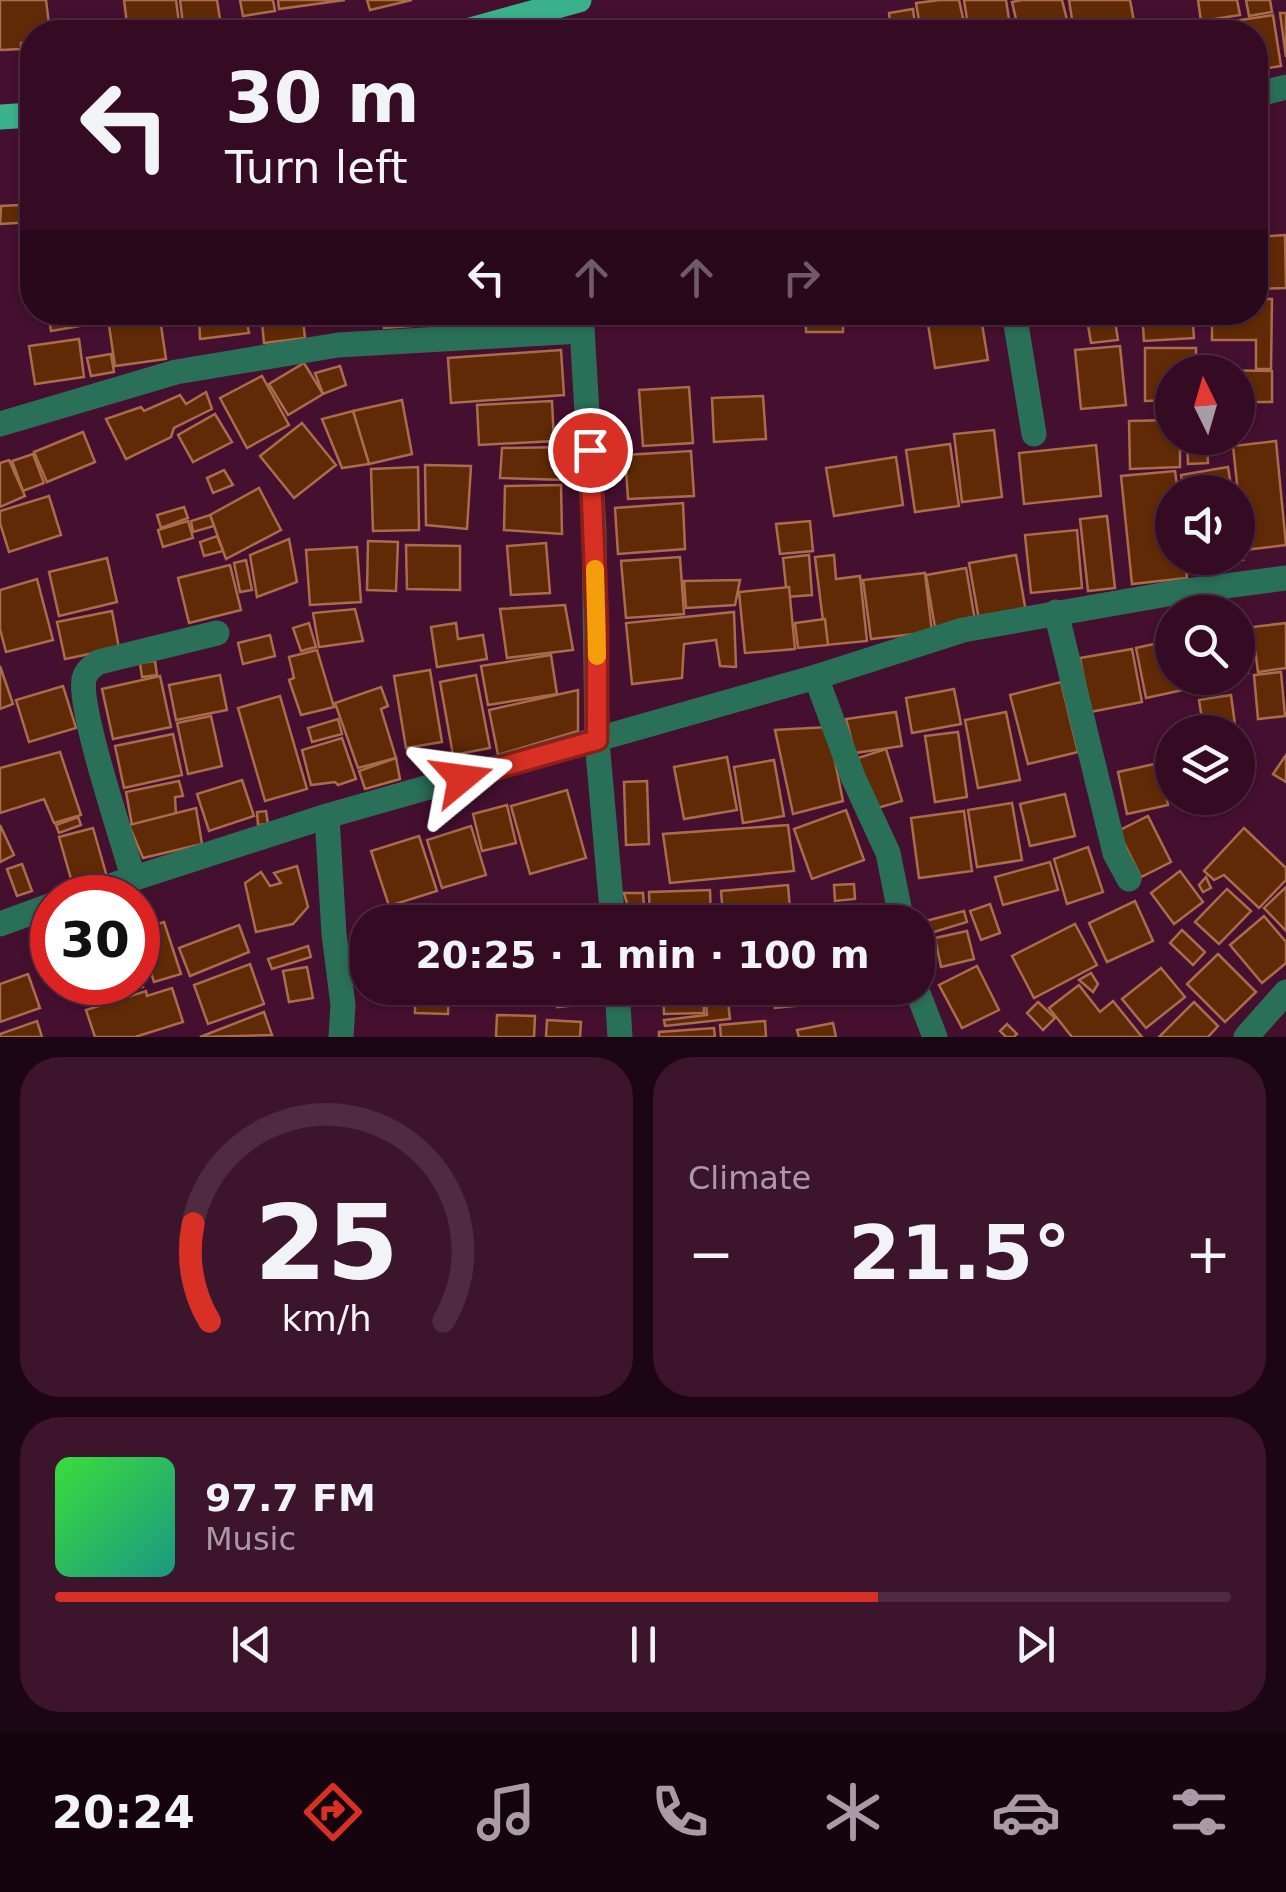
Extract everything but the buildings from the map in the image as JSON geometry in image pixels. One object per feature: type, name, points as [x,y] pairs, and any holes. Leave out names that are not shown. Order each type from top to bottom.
[{"type":"main road","points":[[537,15],[579,0]]},
{"type":"street","points":[[0,424],[176,372],[338,345],[550,325]]},
{"type":"street","points":[[582,325],[594,529],[597,740],[611,905]]},
{"type":"street","points":[[1016,325],[1034,434]]},
{"type":"street","points":[[139,875],[327,816],[816,677],[963,630],[1286,578]]},
{"type":"street","points":[[1056,612],[1115,853],[1130,879]]},
{"type":"street","points":[[132,875],[91,729],[84,681],[90,668],[99,662],[217,634]]},
{"type":"street","points":[[816,677],[888,852],[899,905]]},
{"type":"street","points":[[327,816],[343,1005],[341,1037]]},
{"type":"street","points":[[0,924],[30,913]]},
{"type":"street","points":[[1246,1037],[1286,992]]},
{"type":"street","points":[[619,1005],[620,1037]]},
{"type":"street","points":[[923,1005],[935,1037]]},
{"type":"slow traffic","points":[[595,569],[597,656]]},
{"type":"route","points":[[462,778],[597,740],[590,450]]}]
